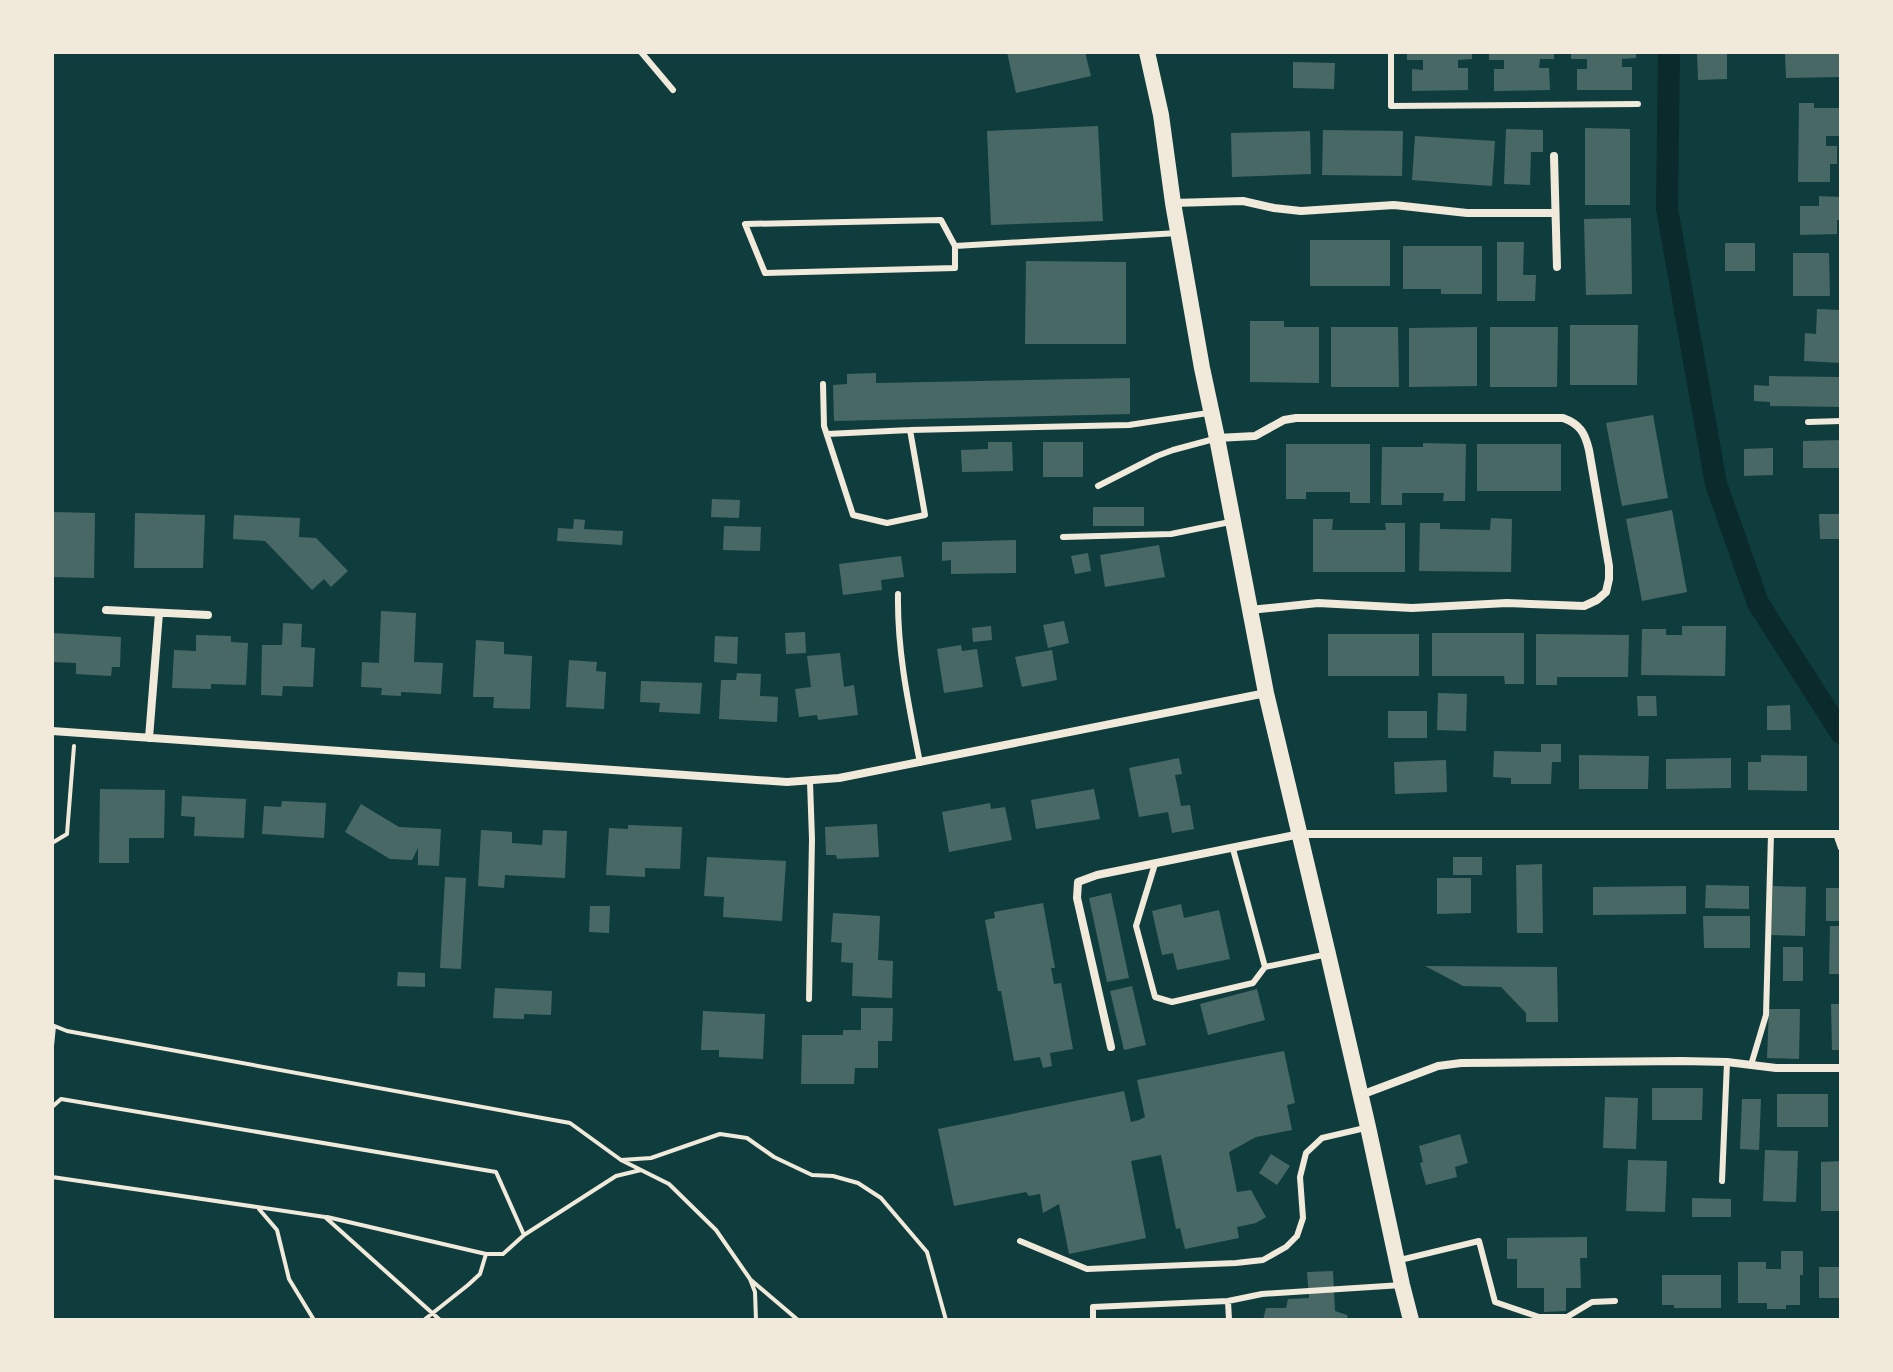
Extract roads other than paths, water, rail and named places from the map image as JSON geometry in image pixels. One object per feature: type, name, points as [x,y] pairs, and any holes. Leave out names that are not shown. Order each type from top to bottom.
[{"type":"main road","points":[[1147,52],[1161,115],[1202,368],[1266,693],[1411,1320]]},
{"type":"street","points":[[1554,156],[1557,267]]},
{"type":"street","points":[[1173,203],[1243,201],[1301,211],[1394,205],[1467,213],[1555,213]]},
{"type":"street","points":[[1217,438],[1255,436],[1284,420],[1310,417],[1563,418],[1580,427],[1589,450],[1609,566],[1606,592],[1597,600],[1584,606],[1507,603],[1412,608],[1318,603],[1250,610]]},
{"type":"street","points":[[106,610],[208,615]]},
{"type":"street","points":[[149,738],[159,613]]},
{"type":"street","points":[[52,731],[810,782],[920,763],[1266,693]]},
{"type":"street","points":[[1111,1047],[1077,898],[1078,882],[1097,875],[1300,834],[1838,834]]},
{"type":"street","points":[[1361,1095],[1438,1066],[1461,1063],[1682,1061],[1776,1068],[1841,1068]]},
{"type":"lane","points":[[641,52],[673,90]]},
{"type":"lane","points":[[1391,52],[1391,106],[1638,104]]},
{"type":"lane","points":[[941,220],[955,246],[955,268],[765,273],[745,224],[941,220]]},
{"type":"lane","points":[[955,246],[1178,233]]},
{"type":"lane","points":[[823,384],[824,426],[853,515],[887,523],[925,515],[910,430]]},
{"type":"lane","points":[[827,434],[1129,425],[1212,413]]},
{"type":"lane","points":[[1808,422],[1841,421]]},
{"type":"lane","points":[[1098,486],[1157,456],[1217,438]]},
{"type":"lane","points":[[1063,537],[1171,534],[1233,522]]},
{"type":"lane","points":[[898,594],[897,625],[903,673],[920,763]]},
{"type":"lane","points":[[809,999],[810,782]]},
{"type":"lane","points":[[1751,1065],[1766,1015],[1771,834]]},
{"type":"lane","points":[[1838,834],[1841,848]]},
{"type":"lane","points":[[1233,849],[1265,967]]},
{"type":"lane","points":[[1155,864],[1136,926],[1155,997],[1172,1002],[1253,983],[1265,967],[1328,954]]},
{"type":"lane","points":[[1722,1181],[1727,1062]]},
{"type":"lane","points":[[1020,1241],[1087,1269],[1263,1260],[1286,1247],[1297,1236],[1303,1218],[1300,1177],[1306,1153],[1322,1138],[1368,1127]]},
{"type":"lane","points":[[1397,1261],[1479,1241],[1495,1302],[1539,1317],[1567,1317],[1592,1302],[1615,1301]]},
{"type":"lane","points":[[1093,1320],[1093,1307],[1228,1301],[1262,1294],[1402,1285]]},
{"type":"lane","points":[[1228,1301],[1229,1320]]},
{"type":"waterway","points":[[1669,52],[1667,209],[1716,484],[1758,603],[1841,733]]}]
